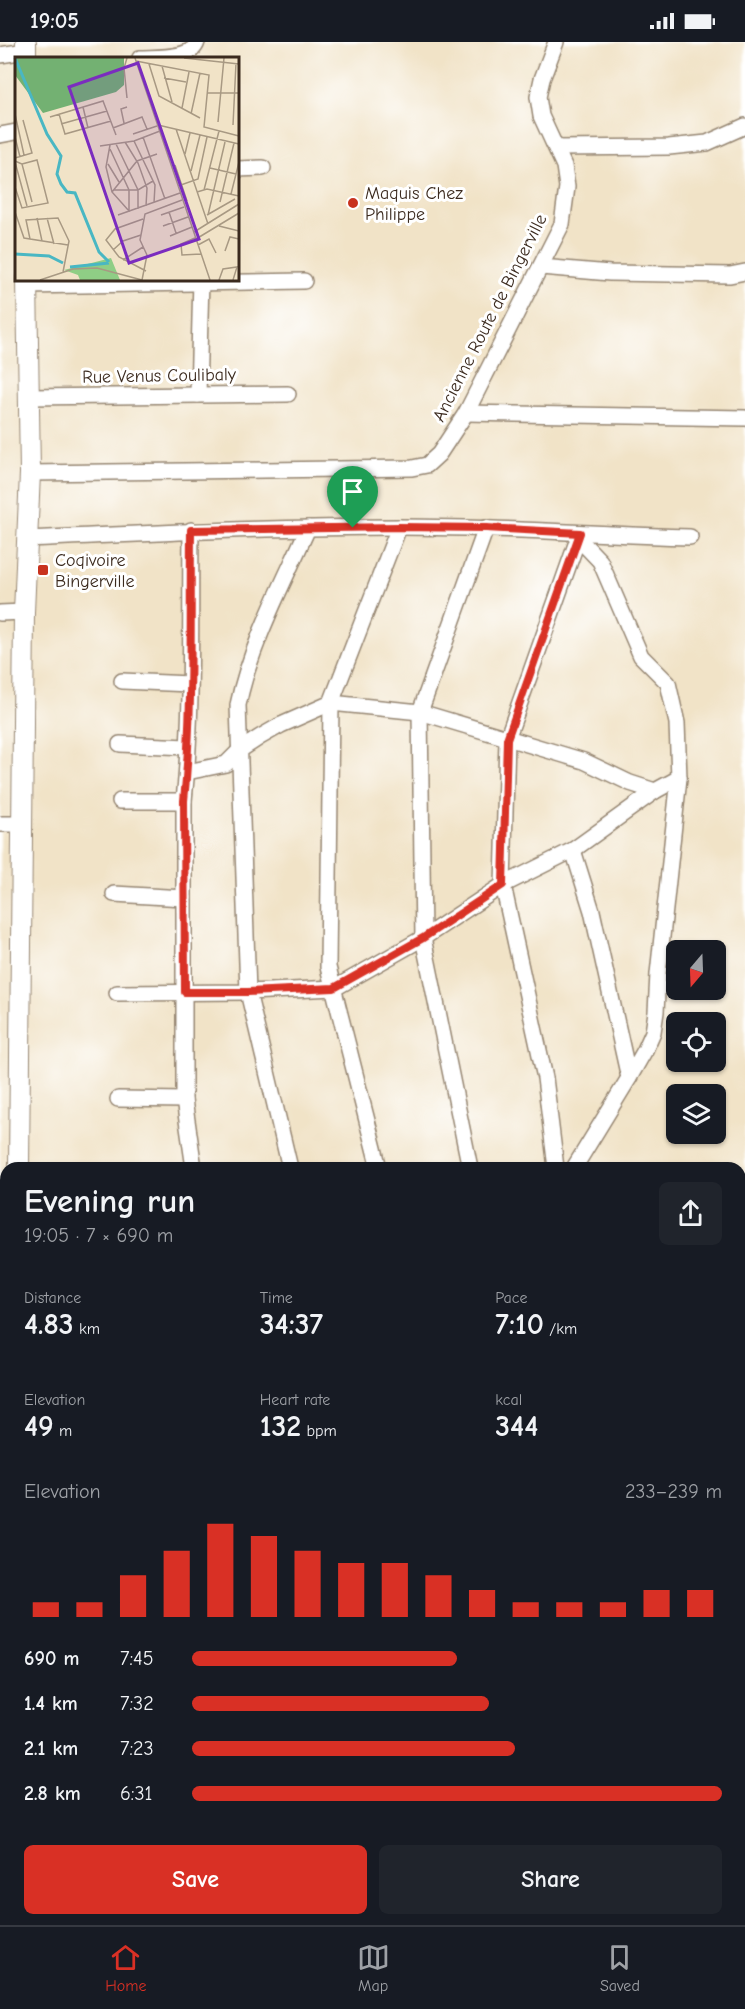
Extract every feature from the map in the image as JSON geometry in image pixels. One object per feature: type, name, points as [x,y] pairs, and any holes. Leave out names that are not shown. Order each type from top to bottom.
[{"type":"main road","points":[[19,1162],[24,612],[30,473],[27,283]]},
{"type":"street","points":[[156,57],[187,55],[196,47],[197,42]]},
{"type":"street","name":"Ancienne Route de Bingerville","points":[[30,473],[412,468],[427,465],[439,454],[466,413],[562,224],[567,187],[564,166],[541,116],[538,97],[556,42]]},
{"type":"street","points":[[0,55],[26,50]]},
{"type":"street","points":[[556,148],[669,147],[707,143],[745,126]]},
{"type":"street","points":[[0,135],[15,132]]},
{"type":"street","points":[[238,169],[262,168]]},
{"type":"street","points":[[541,267],[622,273],[729,275],[745,272]]},
{"type":"street","points":[[198,395],[201,281]]},
{"type":"street","points":[[27,283],[304,282]]},
{"type":"street","name":"Rue Venus Coulibaly","points":[[29,397],[288,394]]},
{"type":"street","points":[[466,413],[745,417]]},
{"type":"street","points":[[26,539],[191,530],[399,527],[486,528],[579,536],[690,537]]},
{"type":"street","points":[[378,1162],[328,967],[331,703],[399,527]]},
{"type":"street","points":[[289,1162],[248,992],[238,705],[243,681],[252,657],[308,528]]},
{"type":"street","points":[[469,1162],[423,938],[420,712],[486,528]]},
{"type":"street","points":[[191,530],[190,684],[184,801],[184,1100],[193,1162]]},
{"type":"street","points":[[554,1162],[544,1078],[503,885],[507,739],[579,536]]},
{"type":"street","points":[[578,1162],[649,1041],[656,1012],[679,778],[677,723],[668,683],[641,656],[600,561],[579,536]]},
{"type":"street","points":[[0,613],[24,612]]},
{"type":"street","points":[[122,681],[190,684]]},
{"type":"street","points":[[187,772],[226,765],[240,750],[281,725],[331,703],[420,712],[584,761],[630,783],[655,791]]},
{"type":"street","points":[[120,744],[187,747]]},
{"type":"street","points":[[117,993],[248,992],[334,988],[423,938],[503,885],[573,850],[655,791],[679,778]]},
{"type":"street","points":[[120,801],[184,801]]},
{"type":"street","points":[[0,824],[22,824]]},
{"type":"street","points":[[573,850],[592,911],[629,1078]]},
{"type":"street","points":[[114,894],[184,898]]},
{"type":"street","points":[[118,1099],[184,1100]]},
{"type":"place","name":"Maquis Chez Philippe","points":[[353,203]]},
{"type":"place","name":"Coqivoire Bingerville","points":[[43,570]]},
{"type":"route","points":[[353,528],[486,528],[580,533],[507,739],[503,885],[423,938],[334,988],[185,992],[184,801],[190,684],[191,530],[353,528]]}]
